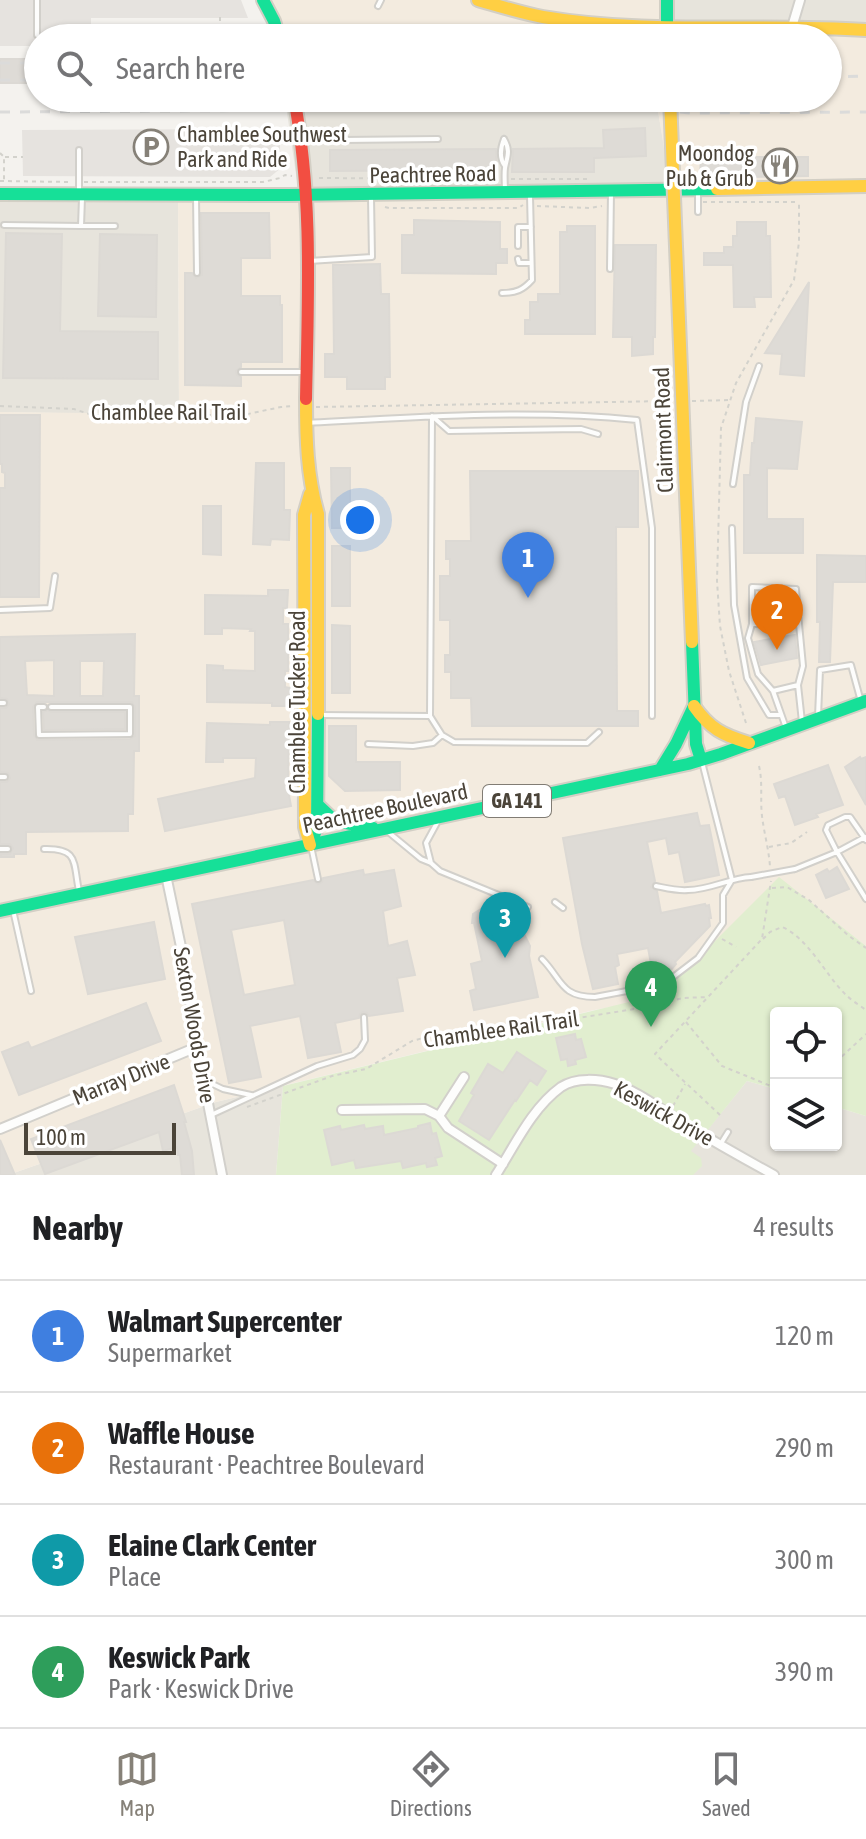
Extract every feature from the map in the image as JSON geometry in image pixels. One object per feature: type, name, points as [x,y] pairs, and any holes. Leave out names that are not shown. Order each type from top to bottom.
[{"type":"main road","points":[[263,0],[275,24]]},
{"type":"main road","points":[[478,0],[542,17],[610,24]]},
{"type":"main road","points":[[667,0],[667,24]]},
{"type":"main road","points":[[842,29],[866,30]]},
{"type":"main road","name":"Chamblee Tucker Road","points":[[298,112],[308,195],[307,423],[311,493],[318,514],[318,805],[317,828],[310,845]]},
{"type":"main road","name":"Clairmont Road","points":[[671,112],[694,704],[696,744],[701,760]]},
{"type":"main road","name":"Peachtree Road","points":[[1,185],[81,194],[196,195],[611,192],[866,186]]},
{"type":"main road","name":"Chamblee Tucker Road","points":[[310,845],[305,827],[304,515],[311,493]]},
{"type":"main road","name":"Peachtree Boulevard","points":[[6,909],[660,770],[701,760],[864,702]]},
{"type":"main road","points":[[694,704],[711,728],[749,743]]},
{"type":"main road","points":[[660,770],[694,704]]},
{"type":"main road","points":[[318,805],[335,821],[382,830]]},
{"type":"street","points":[[793,24],[800,0]]},
{"type":"street","name":"Sexton Woods Drive","points":[[166,874],[222,1175]]},
{"type":"street","name":"Marray Drive","points":[[0,1129],[197,1047]]},
{"type":"street","points":[[439,1116],[464,1077]]},
{"type":"street","name":"Keswick Drive","points":[[496,1175],[541,1106],[564,1085],[600,1080],[618,1085],[774,1175]]},
{"type":"street","points":[[342,1110],[425,1109],[503,1164]]},
{"type":"lane","points":[[37,0],[37,24]]},
{"type":"lane","points":[[378,6],[381,0]]},
{"type":"lane","points":[[343,140],[438,139]]},
{"type":"lane","points":[[505,166],[501,161],[504,139],[509,159],[505,166],[505,193]]},
{"type":"lane","points":[[79,150],[81,226]]},
{"type":"lane","points":[[698,190],[698,212]]},
{"type":"lane","points":[[610,269],[611,192]]},
{"type":"lane","points":[[502,293],[524,289],[532,280],[530,193]]},
{"type":"lane","points":[[309,261],[372,257],[371,194]]},
{"type":"lane","points":[[196,195],[197,273]]},
{"type":"lane","points":[[4,225],[115,226]]},
{"type":"lane","points":[[518,246],[518,227],[531,227]]},
{"type":"lane","points":[[518,259],[519,263],[531,263]]},
{"type":"lane","points":[[733,484],[746,402],[759,366]]},
{"type":"lane","points":[[241,372],[307,373]]},
{"type":"lane","points":[[307,423],[432,416],[584,415],[637,420],[652,528],[652,716]]},
{"type":"lane","points":[[432,416],[449,431],[581,429],[598,434]]},
{"type":"lane","points":[[432,416],[430,716],[442,735],[454,742],[587,743],[599,732]]},
{"type":"lane","points":[[732,528],[734,605],[747,678],[769,715],[781,715]]},
{"type":"lane","points":[[0,610],[50,608],[55,576]]},
{"type":"lane","points":[[786,730],[773,691],[758,674],[748,638],[752,624],[752,587],[796,589],[803,666],[798,685],[802,724]]},
{"type":"lane","points":[[752,624],[799,624]]},
{"type":"lane","points":[[818,718],[820,670],[851,665],[864,702]]},
{"type":"lane","points":[[773,691],[798,685]]},
{"type":"lane","points":[[44,707],[38,707],[39,735],[130,734],[130,707],[51,707]]},
{"type":"lane","points":[[318,714],[430,716]]},
{"type":"lane","points":[[368,744],[413,746],[433,743],[442,735]]},
{"type":"lane","points":[[542,959],[562,987],[583,997],[595,997],[664,984],[698,958],[723,923],[723,895],[732,880],[701,760]]},
{"type":"lane","points":[[431,863],[426,843],[441,817]]},
{"type":"lane","points":[[656,886],[688,891],[795,869],[837,852],[866,838],[850,817],[828,825],[826,830],[837,852],[866,899]]},
{"type":"lane","points":[[382,830],[440,871],[528,907]]},
{"type":"lane","points":[[310,845],[318,879]]},
{"type":"lane","points":[[44,849],[60,848],[69,852],[80,893]]},
{"type":"lane","points":[[0,849],[8,849]]},
{"type":"lane","points":[[555,902],[563,908]]},
{"type":"lane","points":[[6,909],[31,991]]},
{"type":"lane","points":[[211,1115],[317,1066],[353,1055],[365,1040],[364,1017]]},
{"type":"lane","points":[[204,1080],[223,1089],[254,1096]]},
{"type":"lane","points":[[720,1145],[728,1132]]},
{"type":"path","points":[[220,17],[220,24]]},
{"type":"path","points":[[0,153],[4,157],[23,157]]},
{"type":"path","points":[[4,157],[1,185],[68,182]]},
{"type":"path","points":[[90,182],[263,182],[285,175]]},
{"type":"path","points":[[330,178],[498,179]]},
{"type":"path","points":[[513,179],[588,179]]},
{"type":"path","points":[[746,723],[729,671],[720,626],[717,581],[721,428],[736,383],[794,280],[799,242],[799,202]]},
{"type":"path","points":[[385,207],[518,208],[522,205]]},
{"type":"path","points":[[542,206],[589,208]]},
{"type":"path","points":[[686,401],[731,400]]},
{"type":"path","points":[[326,406],[671,401]]},
{"type":"path","name":"Chamblee Rail Trail","points":[[0,406],[74,409],[92,415],[243,415],[291,406]]},
{"type":"path","points":[[759,766],[771,888],[762,939]]},
{"type":"path","points":[[767,847],[791,843],[807,832]]},
{"type":"path","points":[[771,888],[787,887],[809,900],[866,948]]},
{"type":"path","points":[[720,1115],[655,1054],[770,932],[782,927],[789,930],[845,993],[866,1010]]},
{"type":"path","points":[[721,938],[736,947]]},
{"type":"path","name":"Chamblee Rail Trail","points":[[242,1108],[332,1076],[366,1069],[412,1041],[434,1035],[511,1030],[683,998],[708,997]]},
{"type":"path","points":[[685,1021],[722,1066],[770,1086]]},
{"type":"path","points":[[842,1056],[866,1034]]},
{"type":"path","points":[[673,1106],[686,1083]]},
{"type":"shaded area","points":[[0,0],[241,0],[248,18],[91,18],[91,24],[24,24],[24,46],[0,46]]},
{"type":"shaded area","points":[[264,0],[664,0],[663,24],[270,24]]},
{"type":"shaded area","points":[[664,0],[866,0],[866,31],[842,30],[842,24],[663,24]]},
{"type":"shaded area","points":[[842,30],[866,31],[866,946],[792,888],[708,989],[594,1010],[216,1102],[8,1175],[0,1175],[0,412],[179,414],[178,192],[298,188],[670,186],[658,112],[842,112]]},
{"type":"shaded area","points":[[287,112],[658,112],[671,187],[298,188]]},
{"type":"shaded area","name":"Chamblee Southwest Park and Ride","points":[[279,129],[281,168],[270,177],[23,176],[22,130]]},
{"type":"shaded area","points":[[178,192],[179,415],[0,412],[0,194]]},
{"type":"shaded area","points":[[747,1081],[770,1087],[770,1151],[842,1151],[842,1109],[866,1116],[866,1175],[671,1175]]},
{"type":"shaded area","points":[[283,1086],[276,1175],[8,1175],[216,1102]]},
{"type":"green space","points":[[779,877],[866,946],[866,1116],[842,1109],[842,1007],[770,1007],[770,1087],[747,1081],[691,1151],[701,1158],[702,1166],[693,1175],[276,1175],[283,1086],[662,994]]},
{"type":"building","points":[[0,59],[24,59],[24,83],[0,83]]},
{"type":"building","points":[[645,128],[646,156],[594,158],[594,172],[512,172],[513,149],[604,148],[603,130]]},
{"type":"building","points":[[496,149],[497,170],[330,171],[330,150]]},
{"type":"building","points":[[701,156],[751,159],[808,157],[808,176],[700,175]]},
{"type":"building","points":[[201,213],[269,213],[270,258],[241,258],[241,296],[280,296],[282,362],[241,362],[241,367],[236,371],[241,377],[241,386],[185,385],[185,273],[192,273],[196,278],[202,275]]},
{"type":"building","points":[[414,220],[500,222],[500,249],[507,249],[507,263],[496,263],[496,274],[402,273],[402,235],[414,235]]},
{"type":"building","points":[[737,222],[766,222],[766,236],[770,236],[771,297],[754,297],[755,307],[734,307],[733,265],[704,265],[704,253],[724,253],[724,247],[733,247]]},
{"type":"building","points":[[567,226],[595,226],[595,334],[525,334],[525,320],[530,320],[530,302],[538,302],[538,294],[560,294],[560,232],[567,232]]},
{"type":"building","points":[[6,233],[62,234],[60,331],[158,332],[158,379],[3,378]]},
{"type":"building","points":[[100,234],[157,235],[156,317],[98,316]]},
{"type":"building","points":[[615,245],[656,245],[653,354],[632,356],[632,337],[613,337]]},
{"type":"building","points":[[380,264],[381,294],[389,294],[390,377],[385,377],[385,389],[347,389],[347,377],[325,377],[325,354],[334,354],[333,265]]},
{"type":"building","points":[[809,282],[804,376],[780,374],[782,354],[765,353]]},
{"type":"building","points":[[0,415],[40,415],[39,597],[0,597],[0,488],[5,488],[5,473],[0,464]]},
{"type":"building","points":[[756,418],[802,422],[797,469],[767,468],[767,519],[803,519],[803,553],[744,553],[744,475],[750,475]]},
{"type":"building","points":[[256,463],[284,463],[284,510],[290,510],[289,540],[271,539],[270,545],[253,544]]},
{"type":"building","points":[[331,468],[350,468],[350,528],[332,528]]},
{"type":"building","points":[[470,471],[638,471],[638,527],[616,527],[617,711],[638,711],[638,726],[472,726],[471,698],[451,698],[451,672],[445,672],[445,655],[450,655],[450,620],[440,620],[440,576],[450,576],[446,541],[471,541]]},
{"type":"building","points":[[203,506],[221,506],[221,555],[203,554]]},
{"type":"building","points":[[332,546],[350,546],[350,606],[332,606]]},
{"type":"building","points":[[817,555],[866,556],[866,582],[833,582],[830,662],[819,662]]},
{"type":"building","points":[[268,590],[288,590],[283,624],[288,624],[285,687],[290,688],[290,706],[207,702],[207,665],[223,666],[223,670],[255,671],[255,631],[222,628],[222,634],[205,634],[205,595],[268,596]]},
{"type":"building","points":[[332,625],[350,626],[350,693],[332,693]]},
{"type":"building","points":[[135,634],[134,696],[139,696],[139,751],[134,751],[133,814],[128,814],[128,831],[26,832],[26,854],[1,857],[1,854],[10,854],[13,848],[10,844],[0,844],[0,782],[7,782],[10,778],[8,773],[0,772],[0,708],[6,708],[9,704],[7,699],[0,698],[0,637]],"holes":[[[54,660],[54,696],[27,695],[25,661]],[[80,661],[104,661],[103,696],[80,696]],[[37,702],[132,702],[135,707],[135,736],[130,739],[37,740],[33,707]]]},
{"type":"building","points":[[795,635],[797,658],[761,665],[754,642]]},
{"type":"building","points":[[43,712],[125,712],[125,729],[44,730]]},
{"type":"building","points":[[270,722],[289,722],[288,790],[291,806],[165,831],[158,799],[255,778],[256,758],[223,758],[223,762],[206,762],[207,723],[270,725]]},
{"type":"building","points":[[329,726],[356,726],[356,762],[400,762],[400,790],[345,791],[329,776]]},
{"type":"building","points":[[860,757],[866,757],[866,805],[845,767]]},
{"type":"building","points":[[828,765],[843,805],[795,825],[785,796],[779,798],[774,784]]},
{"type":"building","points":[[697,813],[700,826],[709,825],[719,875],[685,882],[679,852],[669,854],[666,838],[647,842],[655,881],[651,887],[657,891],[661,913],[709,905],[710,926],[669,972],[653,974],[648,948],[617,954],[619,965],[615,967],[618,984],[593,989],[563,838]]},
{"type":"building","points":[[837,867],[849,889],[826,898],[816,875]]},
{"type":"building","points":[[363,870],[364,875],[394,870],[401,906],[383,911],[388,946],[407,941],[415,975],[397,978],[403,1011],[369,1016],[363,1012],[359,1018],[335,1023],[341,1052],[308,1058],[300,1016],[250,1026],[261,1077],[229,1083],[192,904],[313,880],[318,884],[323,878]],"holes":[[[284,920],[295,985],[244,995],[231,930]]]},
{"type":"building","points":[[481,909],[492,909],[493,918],[518,913],[520,926],[530,946],[529,956],[538,997],[474,1010],[470,991],[476,989],[471,964],[482,961],[472,923],[473,914]]},
{"type":"building","points":[[154,922],[165,979],[88,994],[75,937]]},
{"type":"building","points":[[146,1003],[161,1041],[19,1095],[2,1052],[28,1042],[31,1048]]},
{"type":"building","points":[[575,1034],[576,1040],[581,1039],[586,1057],[568,1066],[567,1059],[561,1060],[556,1038]]},
{"type":"building","points":[[517,1052],[546,1071],[537,1085],[530,1080],[489,1140],[459,1121],[488,1064],[503,1073]]},
{"type":"building","points":[[174,1085],[186,1122],[194,1175],[182,1175],[177,1147],[163,1151],[159,1132],[45,1174],[31,1139]]},
{"type":"building","points":[[430,1123],[442,1156],[435,1158],[437,1165],[427,1167],[426,1163],[403,1168],[401,1161],[356,1168],[354,1160],[332,1165],[324,1130],[340,1126],[341,1130],[364,1125],[365,1129],[383,1126],[384,1135]]},
{"type":"building","points":[[0,1140],[15,1175],[0,1175]]},
{"type":"railway","points":[[0,63],[24,63]]},
{"type":"railway","points":[[842,77],[866,76]]},
{"type":"railway","points":[[0,80],[24,80]]},
{"type":"railway","points":[[0,112],[24,112]]},
{"type":"railway","points":[[679,112],[866,112]]},
{"type":"traffic: fast","points":[[263,0],[275,24]]},
{"type":"traffic: fast","points":[[667,0],[667,24]]},
{"type":"traffic: fast","points":[[0,194],[288,195],[717,189]]},
{"type":"traffic: fast","points":[[692,642],[696,744],[701,760]]},
{"type":"traffic: fast","points":[[0,911],[688,764],[866,701]]},
{"type":"traffic: fast","points":[[660,770],[693,708]]},
{"type":"traffic: fast","points":[[310,845],[317,828],[318,714]]},
{"type":"traffic: fast","points":[[318,805],[335,821],[373,828]]},
{"type":"traffic: slow","points":[[478,0],[543,17],[603,24]]},
{"type":"traffic: slow","points":[[842,29],[866,30]]},
{"type":"traffic: slow","points":[[671,112],[692,642]]},
{"type":"traffic: slow","points":[[717,189],[866,186]]},
{"type":"traffic: slow","points":[[306,399],[309,471],[318,514],[318,714]]},
{"type":"traffic: slow","points":[[310,494],[304,515],[305,827],[310,845]]},
{"type":"traffic: slow","points":[[694,706],[718,730],[749,743]]},
{"type":"traffic: jam","points":[[296,112],[307,210],[306,399]]},
{"type":"place","name":"Chamblee Southwest Park and Ride","points":[[151,147]]},
{"type":"place","name":"Moondog Pub & Grub","points":[[780,166]]},
{"type":"place","name":"Walmart Supercenter","points":[[528,598]]},
{"type":"place","name":"Waffle House","points":[[777,650]]},
{"type":"place","name":"Elaine Clark Center","points":[[505,958]]},
{"type":"place","name":"Keswick Park","points":[[651,1027]]}]
